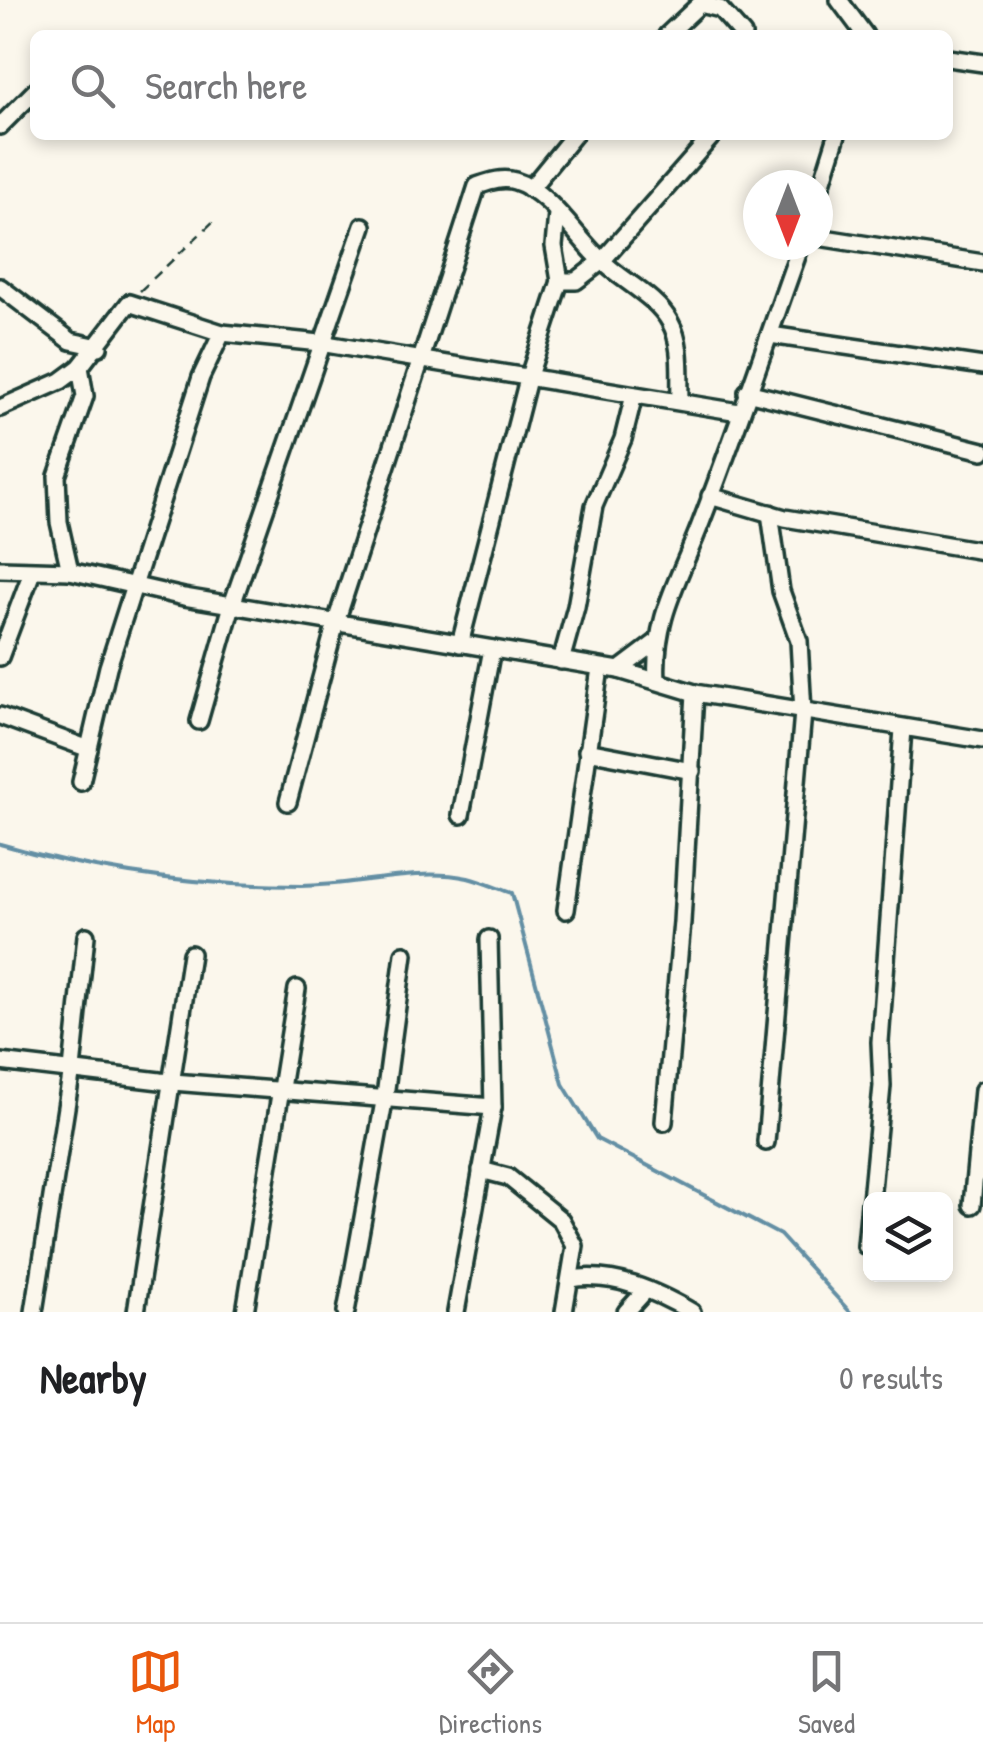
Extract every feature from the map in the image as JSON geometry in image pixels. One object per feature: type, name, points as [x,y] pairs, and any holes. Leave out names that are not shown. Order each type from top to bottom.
[{"type":"street","points":[[839,0],[861,30]]},
{"type":"street","points":[[673,30],[700,4],[720,9],[739,30]]},
{"type":"street","points":[[953,59],[983,63]]},
{"type":"street","points":[[0,126],[30,96]]},
{"type":"street","points":[[530,189],[570,140]]},
{"type":"street","points":[[560,281],[576,280],[602,262],[709,140]]},
{"type":"street","points":[[826,170],[835,140]]},
{"type":"street","points":[[288,802],[336,622],[424,360],[477,186],[495,180],[514,180],[530,189],[602,262],[670,320],[677,340],[680,399]]},
{"type":"street","points":[[460,644],[528,379],[560,281],[554,246],[558,214]]},
{"type":"street","points":[[199,721],[233,602],[363,226]]},
{"type":"street","points":[[833,240],[983,263]]},
{"type":"street","points":[[657,680],[655,644],[797,260]]},
{"type":"street","points":[[0,286],[71,341],[99,347]]},
{"type":"street","points":[[0,408],[62,382],[99,347],[129,304],[222,333],[320,343],[528,379],[680,399],[738,412]]},
{"type":"street","points":[[81,782],[108,668],[201,377],[222,333]]},
{"type":"street","points":[[770,335],[983,366]]},
{"type":"street","points":[[70,572],[58,522],[58,476],[85,396],[80,367]]},
{"type":"street","points":[[747,392],[983,451]]},
{"type":"street","points":[[560,661],[576,607],[594,506],[623,440],[634,394]]},
{"type":"street","points":[[710,496],[770,513],[983,552]]},
{"type":"street","points":[[766,1142],[803,712],[799,641],[781,591],[770,513]]},
{"type":"street","points":[[0,569],[70,572],[619,670],[695,693],[983,740]]},
{"type":"street","points":[[0,657],[32,572]]},
{"type":"street","points":[[619,670],[655,644]]},
{"type":"street","points":[[461,815],[492,649]]},
{"type":"street","points":[[566,910],[600,668]]},
{"type":"street","points":[[664,1122],[695,693]]},
{"type":"street","points":[[0,716],[89,749]]},
{"type":"street","points":[[872,1192],[882,1086],[880,1042],[903,729]]},
{"type":"street","points":[[587,751],[692,771]]},
{"type":"street","points":[[34,1312],[72,1069],[86,936]]},
{"type":"street","points":[[456,1312],[493,1107],[489,939]]},
{"type":"street","points":[[136,1312],[146,1226],[174,1082],[191,954]]},
{"type":"street","points":[[346,1312],[385,1096],[404,954]]},
{"type":"street","points":[[245,1312],[297,989]]},
{"type":"street","points":[[0,1062],[174,1082],[493,1107]]},
{"type":"street","points":[[972,1205],[983,1090]]},
{"type":"street","points":[[482,1170],[508,1177],[557,1215],[575,1246],[600,1274]]},
{"type":"street","points":[[564,1312],[575,1246]]},
{"type":"street","points":[[571,1279],[600,1274],[692,1312]]},
{"type":"street","points":[[626,1312],[646,1290]]},
{"type":"path","points":[[129,304],[218,217]]},
{"type":"waterway","points":[[0,844],[111,870],[224,884],[301,886],[448,875],[512,893],[563,1084],[597,1139],[780,1235],[850,1312]]}]
